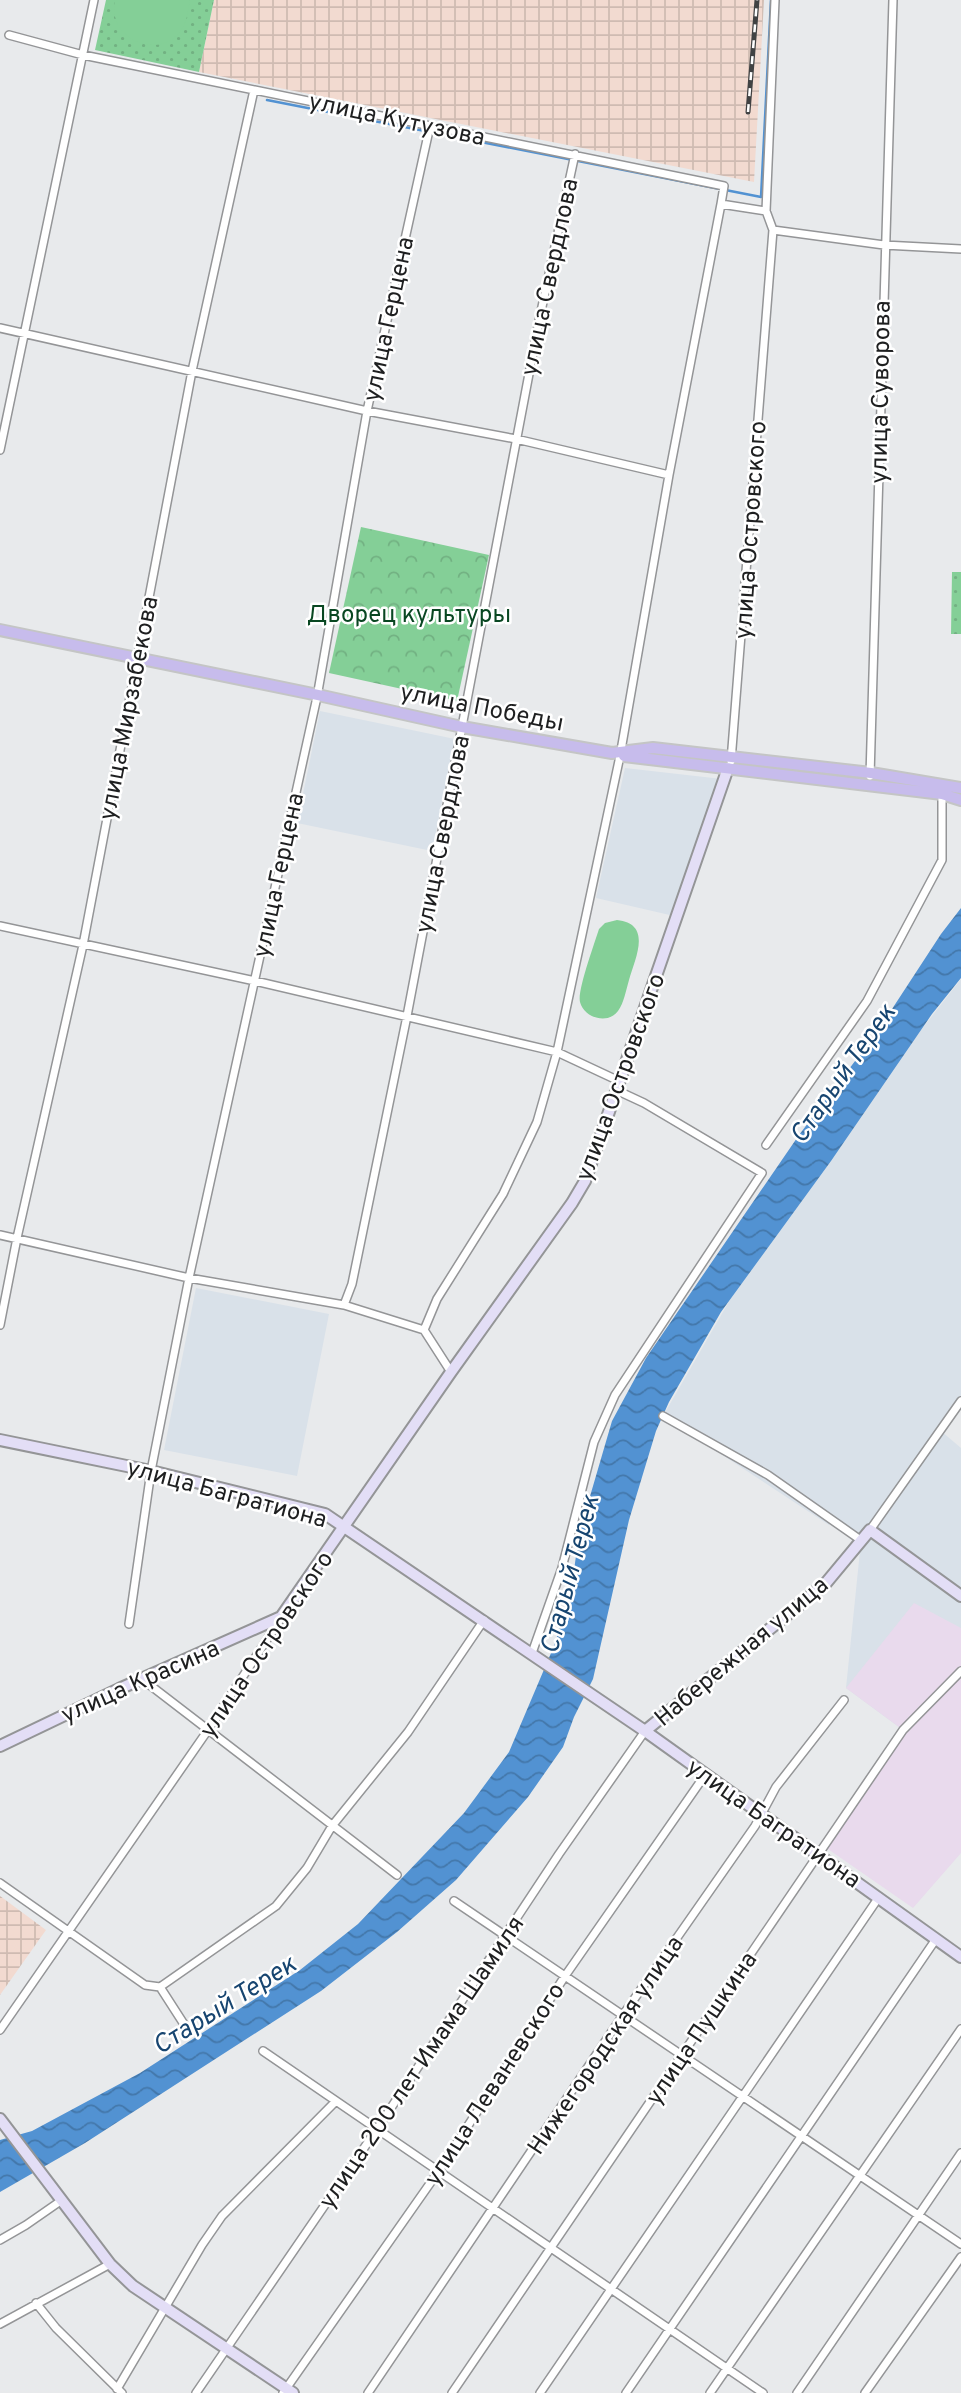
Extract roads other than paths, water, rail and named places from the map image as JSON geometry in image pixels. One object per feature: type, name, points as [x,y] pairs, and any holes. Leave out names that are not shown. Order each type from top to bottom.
[{"type":"main road","name":"улица Победы","points":[[0,631],[461,728],[620,755],[945,784],[961,789]]},
{"type":"main road","name":"улица Победы","points":[[870,779],[961,800]]},
{"type":"street","points":[[0,450],[94,0]]},
{"type":"street","name":"улица Островского","points":[[0,2030],[208,1730],[344,1526],[572,1203],[584,1181],[730,763],[773,230],[766,211],[775,0]]},
{"type":"street","name":"улица Суворова","points":[[870,779],[892,0]]},
{"type":"street","name":"улица Кутузова","points":[[9,35],[83,55],[724,186],[721,204]]},
{"type":"street","name":"улица Мирзабекова","points":[[0,1325],[83,945],[192,371],[254,90]]},
{"type":"street","name":"улица Герцена","points":[[129,1624],[151,1471],[189,1278],[318,696],[367,411],[430,127]]},
{"type":"street","name":"улица Свердлова","points":[[344,1305],[352,1284],[407,1016],[516,439],[575,155]]},
{"type":"street","points":[[424,1330],[437,1299],[503,1194],[537,1122],[557,1052],[620,755],[669,475],[721,204],[766,211]]},
{"type":"street","points":[[773,230],[884,245],[961,249]]},
{"type":"street","points":[[0,328],[367,411],[516,439],[669,475]]},
{"type":"street","points":[[766,1145],[867,1001],[942,860],[942,794]]},
{"type":"street","points":[[0,926],[255,981],[557,1052],[762,1172],[640,1353],[615,1395],[594,1442],[537,1656]]},
{"type":"street","points":[[0,1235],[189,1278],[344,1305],[424,1330],[451,1372]]},
{"type":"street","name":"Набережная улица","points":[[645,1731],[826,1583],[862,1541],[961,1401]]},
{"type":"street","points":[[663,1416],[768,1475],[862,1541]]},
{"type":"street","name":"улица Багратиона","points":[[0,1440],[151,1471],[325,1514],[645,1731],[961,1956]]},
{"type":"street","points":[[870,1530],[961,1596]]},
{"type":"street","name":"улица Красина","points":[[0,1746],[142,1679],[281,1618]]},
{"type":"street","points":[[0,1883],[145,1985],[160,1987],[276,1906],[307,1868],[332,1826],[408,1732],[484,1620]]},
{"type":"street","name":"улица Пушкина","points":[[452,2393],[903,1730],[961,1671]]},
{"type":"street","points":[[142,1679],[397,1875]]},
{"type":"street","name":"Нижегородская улица","points":[[368,2393],[623,2015],[755,1826],[776,1787],[844,1700]]},
{"type":"street","name":"улица 200 лет Имама Шамиля","points":[[196,2393],[645,1731]]},
{"type":"street","name":"улица Леваневского","points":[[287,2391],[438,2172],[565,1976],[705,1774]]},
{"type":"street","points":[[540,2393],[878,1897]]},
{"type":"street","points":[[454,1900],[961,2244]]},
{"type":"street","points":[[626,2393],[936,1939]]},
{"type":"street","points":[[160,1987],[189,2032]]},
{"type":"street","points":[[710,2393],[961,2029]]},
{"type":"street","points":[[263,2051],[763,2393]]},
{"type":"street","points":[[36,2303],[56,2329],[119,2391],[165,2306],[222,2216],[336,2101]]},
{"type":"street","points":[[1,2120],[110,2264],[132,2286],[287,2391]]},
{"type":"street","points":[[797,2393],[961,2153]]},
{"type":"street","points":[[0,2240],[62,2200]]},
{"type":"street","points":[[865,2393],[961,2257]]},
{"type":"street","points":[[0,2325],[110,2264]]},
{"type":"water","points":[[961,908],[961,978],[932,1014],[831,1161],[721,1312],[669,1402],[656,1431],[629,1520],[593,1679],[563,1747],[528,1797],[456,1880],[397,1932],[321,1991],[85,2143],[0,2192],[0,2140],[32,2131],[140,2073],[300,1970],[358,1924],[464,1813],[509,1752],[554,1646],[571,1592],[579,1534],[612,1421],[646,1358],[799,1135],[877,1032]]},
{"type":"waterway","points":[[267,100],[761,197],[771,0]]},
{"type":"railway","points":[[748,112],[757,0]]},
{"type":"park label","name":"Дворец культуры","points":[[409,614]]},
{"type":"water label","name":"Старый Терек","points":[[842,1073]]},
{"type":"water label","name":"Старый Терек","points":[[569,1574]]},
{"type":"water label","name":"Старый Терек","points":[[224,2004]]}]
